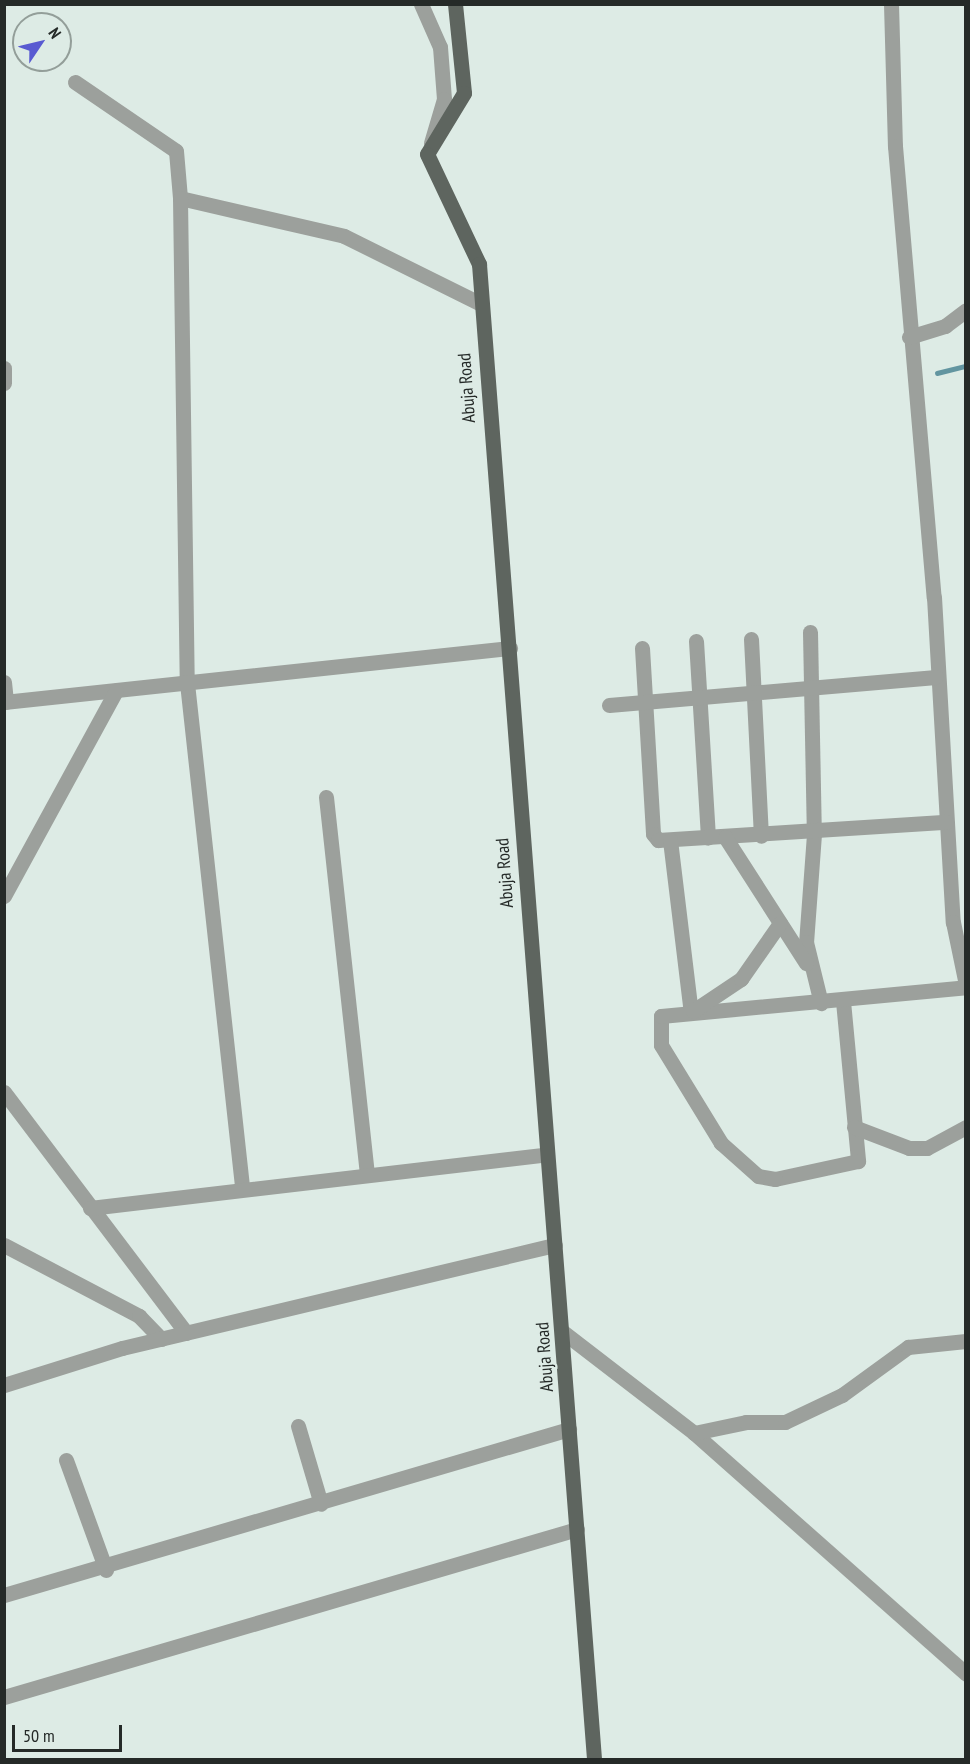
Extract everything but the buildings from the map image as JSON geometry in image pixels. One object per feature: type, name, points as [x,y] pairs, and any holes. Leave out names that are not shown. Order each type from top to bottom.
[{"type":"main road","points":[[427,154],[465,93],[455,4]]},
{"type":"main road","name":"Abuja Road","points":[[427,154],[479,264],[547,1154],[563,1332],[594,1760]]},
{"type":"street","points":[[421,4],[440,47],[444,99],[427,154]]},
{"type":"street","points":[[843,1001],[858,1161],[775,1179],[758,1176],[721,1143],[661,1045],[661,1016],[843,1001],[966,986],[953,922],[936,677],[934,597],[909,337],[891,4]]},
{"type":"street","points":[[75,81],[176,151],[180,198],[187,683],[242,1186]]},
{"type":"street","points":[[180,198],[345,236],[481,304]]},
{"type":"street","points":[[909,337],[945,326],[966,310]]},
{"type":"street","points":[[4,368],[4,383]]},
{"type":"street","points":[[808,967],[814,834],[810,632]]},
{"type":"street","points":[[751,639],[761,836]]},
{"type":"street","points":[[696,641],[702,698],[708,838]]},
{"type":"street","points":[[4,682],[5,702],[510,648]]},
{"type":"street","points":[[642,648],[653,834],[670,840],[814,834],[946,822]]},
{"type":"street","points":[[609,705],[811,690],[936,677]]},
{"type":"street","points":[[4,896],[116,691]]},
{"type":"street","points":[[326,796],[367,1173]]},
{"type":"street","points":[[725,837],[808,967],[821,1003]]},
{"type":"street","points":[[670,840],[691,1013]]},
{"type":"street","points":[[691,1013],[741,979],[780,923]]},
{"type":"street","points":[[4,1092],[186,1333]]},
{"type":"street","points":[[854,1127],[888,1143],[918,1148],[966,1126]]},
{"type":"street","points":[[90,1208],[242,1186],[547,1154]]},
{"type":"street","points":[[4,1245],[139,1316],[161,1339]]},
{"type":"street","points":[[4,1385],[161,1339],[555,1245]]},
{"type":"street","points":[[563,1332],[694,1433],[966,1674]]},
{"type":"street","points":[[694,1433],[746,1422],[785,1422],[842,1395],[908,1347],[966,1341]]},
{"type":"street","points":[[298,1426],[321,1504]]},
{"type":"street","points":[[4,1595],[106,1570],[569,1429]]},
{"type":"street","points":[[66,1460],[106,1570]]},
{"type":"street","points":[[4,1697],[577,1529]]},
{"type":"waterway","points":[[937,373],[966,366]]}]
